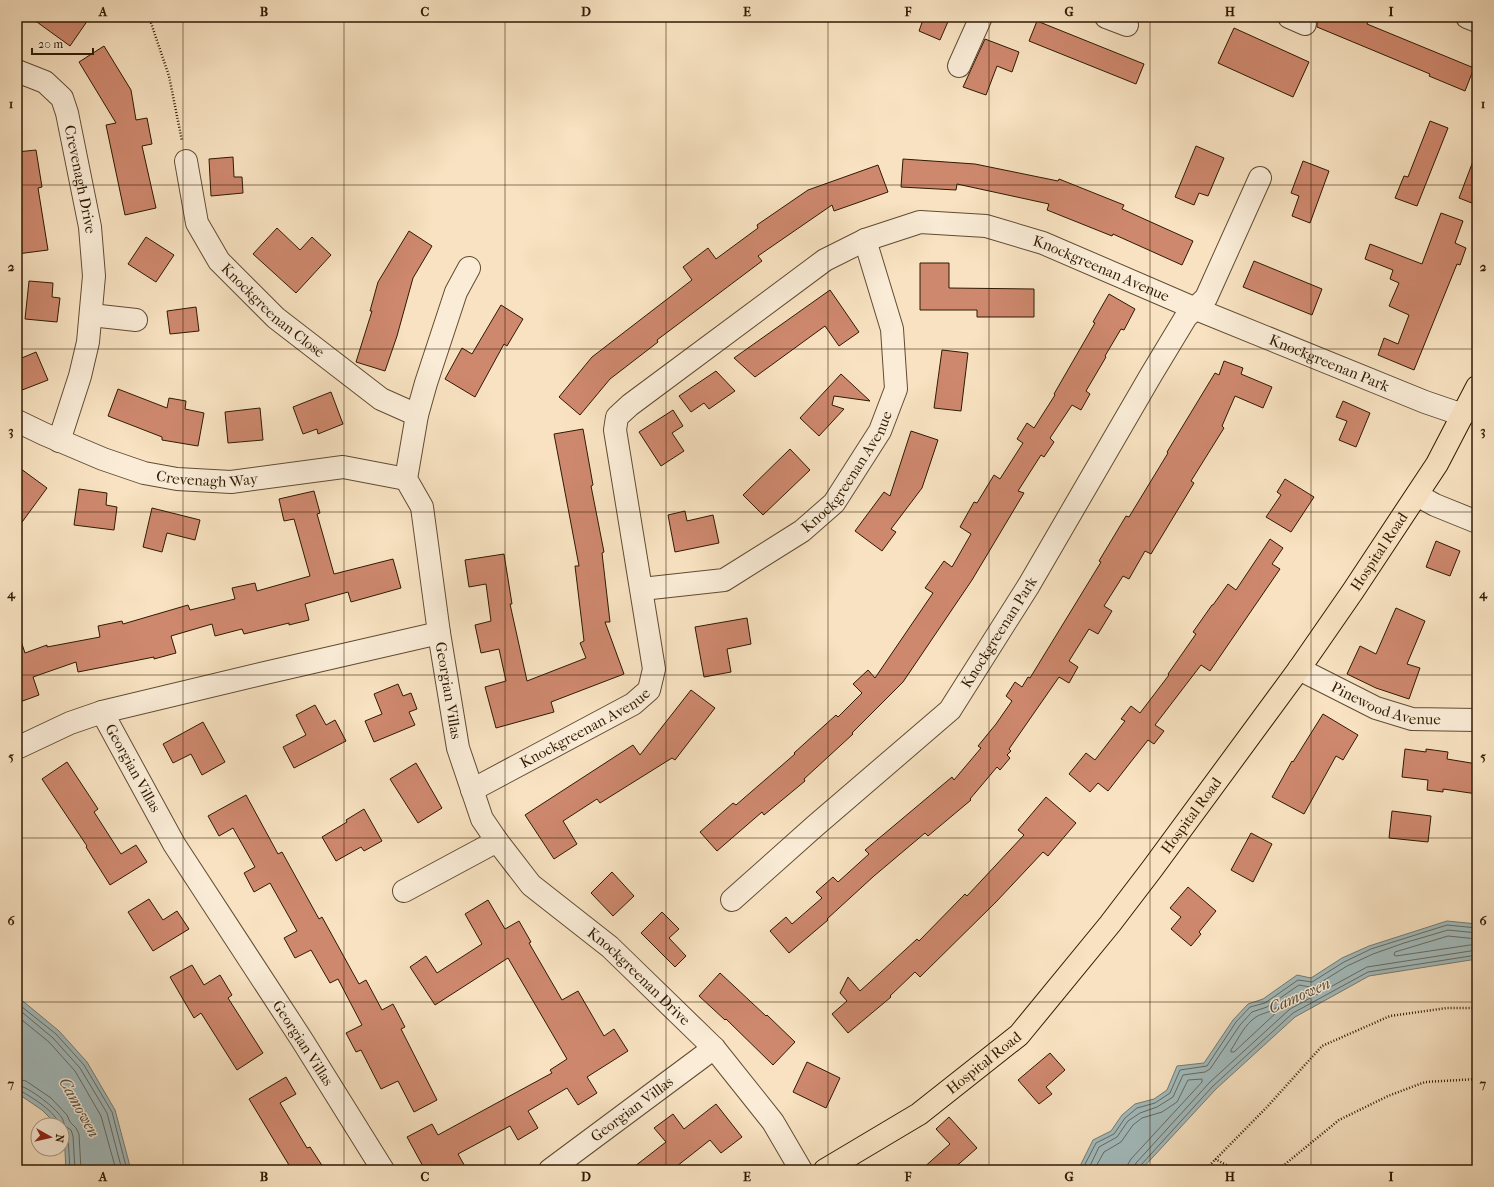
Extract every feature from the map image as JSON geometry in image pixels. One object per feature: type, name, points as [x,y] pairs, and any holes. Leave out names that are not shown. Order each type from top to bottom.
[{"type":"main road","name":"Hospital Road","points":[[824,1170],[919,1114],[1019,1035],[1138,887],[1299,669],[1437,464],[1477,387]]},
{"type":"street","points":[[959,66],[981,17]]},
{"type":"street","points":[[1106,17],[1127,26]]},
{"type":"street","points":[[1467,17],[1477,21]]},
{"type":"street","name":"Crevenagh Drive","points":[[17,71],[45,82],[62,98],[67,113],[90,227],[94,276],[88,342],[80,376],[59,441]]},
{"type":"street","name":"Knockgreenan Close","points":[[186,161],[197,223],[219,261],[276,318],[381,398],[417,415]]},
{"type":"street","name":"Knockgreenan Park","points":[[732,900],[815,826],[950,710],[1029,585],[1186,317],[1206,298],[1260,178]]},
{"type":"street","name":"Knockgreenan Avenue","points":[[472,790],[633,704],[649,690],[654,669],[615,430],[617,417],[630,405],[825,260],[865,240],[920,222],[986,226],[1043,243],[1196,309]]},
{"type":"street","name":"Knockgreenan Avenue","points":[[642,589],[724,580],[802,531],[834,503],[880,431],[896,389],[892,329],[865,240]]},
{"type":"street","points":[[439,633],[422,507],[406,479],[417,415],[426,383],[456,292],[469,268]]},
{"type":"street","name":"Knockgreenan Park","points":[[1196,309],[1425,402],[1463,415]]},
{"type":"street","points":[[91,314],[136,320]]},
{"type":"street","name":"Crevenagh Way","points":[[17,421],[59,441],[103,459],[144,473],[177,479],[232,482],[343,467],[406,479]]},
{"type":"street","points":[[1417,495],[1435,505],[1477,522]]},
{"type":"street","name":"Georgian Villas","points":[[383,1170],[302,1040],[174,844],[102,712],[439,633],[458,748],[472,790]]},
{"type":"street","name":"Pinewood Avenue","points":[[1299,669],[1376,708],[1412,719],[1477,720]]},
{"type":"street","points":[[17,748],[70,723],[102,712]]},
{"type":"street","name":"Knockgreenan Drive","points":[[472,790],[482,819],[531,886],[610,947],[714,1048],[773,1122],[801,1170]]},
{"type":"street","points":[[404,891],[497,841]]},
{"type":"street","name":"Georgian Villas","points":[[550,1170],[714,1048]]},
{"type":"path","points":[[149,17],[169,76],[186,161]]},
{"type":"path","points":[[1205,1170],[1267,1107],[1322,1046],[1390,1016],[1447,1008],[1477,1008]]},
{"type":"path","points":[[1278,1170],[1339,1120],[1388,1096],[1425,1082],[1477,1079]]},
{"type":"path","points":[[1215,1159],[1236,1170]]},
{"type":"water","name":"Camowen","points":[[1447,921],[1477,924],[1477,959],[1369,976],[1295,1017],[1216,1089],[1141,1170],[1078,1170],[1093,1140],[1111,1131],[1122,1115],[1135,1104],[1154,1099],[1167,1090],[1177,1066],[1204,1063],[1233,1020],[1248,1004],[1263,999],[1297,975],[1311,978],[1342,958],[1369,946]]},
{"type":"water","name":"Camowen","points":[[17,998],[59,1031],[87,1062],[115,1110],[131,1170],[66,1170],[65,1157],[70,1157],[70,1117],[49,1117],[42,1110],[17,1093]]},
{"type":"building","points":[[30,17],[90,17],[70,46]]},
{"type":"building","points":[[924,17],[950,17],[940,40],[919,31]]},
{"type":"building","points":[[1315,17],[1356,17],[1368,22],[1367,24],[1474,68],[1465,91],[1429,76],[1430,74],[1317,27]]},
{"type":"building","points":[[1037,21],[1144,64],[1136,84],[1029,41]]},
{"type":"building","points":[[1234,28],[1309,62],[1293,97],[1218,63]]},
{"type":"building","points":[[985,39],[1019,52],[1012,72],[997,66],[986,95],[963,87]]},
{"type":"building","points":[[104,46],[131,90],[136,120],[147,118],[152,144],[142,146],[156,208],[125,215],[106,125],[116,123],[79,62]]},
{"type":"building","points":[[1430,121],[1448,128],[1417,206],[1395,198],[1404,176],[1408,177]]},
{"type":"building","points":[[1196,146],[1224,158],[1208,196],[1199,193],[1194,205],[1175,197]]},
{"type":"building","points":[[36,150],[42,187],[38,188],[48,250],[17,254],[17,218],[20,218],[17,195],[17,152]]},
{"type":"building","points":[[1475,156],[1477,156],[1477,205],[1459,198]]},
{"type":"building","points":[[233,157],[234,177],[242,177],[243,193],[211,196],[209,159]]},
{"type":"building","points":[[903,159],[975,164],[1058,181],[1059,179],[1124,205],[1122,209],[1193,241],[1182,265],[1113,234],[1112,236],[1047,210],[1049,204],[957,184],[956,190],[901,187]]},
{"type":"building","points":[[1303,161],[1329,171],[1310,223],[1292,216],[1299,196],[1291,193]]},
{"type":"building","points":[[878,165],[888,192],[834,211],[832,205],[758,256],[762,261],[657,340],[658,342],[610,379],[580,415],[559,397],[592,357],[692,280],[683,267],[708,248],[716,259],[758,228],[757,225],[808,190]]},
{"type":"building","points":[[1441,213],[1463,221],[1455,243],[1466,248],[1460,265],[1457,264],[1414,370],[1378,355],[1384,338],[1398,344],[1409,315],[1389,306],[1399,283],[1390,279],[1393,270],[1365,259],[1370,244],[1422,264]]},
{"type":"building","points":[[277,228],[300,250],[312,237],[331,255],[296,293],[253,254]]},
{"type":"building","points":[[409,231],[432,246],[413,278],[397,336],[385,371],[356,362],[372,311],[370,311],[378,282]]},
{"type":"building","points":[[146,237],[174,255],[156,282],[128,264]]},
{"type":"building","points":[[1254,261],[1322,289],[1312,315],[1243,287]]},
{"type":"building","points":[[920,263],[949,263],[949,288],[1034,289],[1034,317],[977,317],[977,310],[920,310]]},
{"type":"building","points":[[29,281],[53,283],[52,297],[60,298],[57,322],[25,319]]},
{"type":"building","points":[[830,290],[859,332],[839,346],[825,326],[755,377],[734,358]]},
{"type":"building","points":[[1109,294],[1135,309],[1124,330],[1121,329],[1086,391],[1090,394],[1081,410],[1072,405],[1050,438],[1054,442],[1044,457],[1041,455],[1018,491],[1024,493],[972,580],[903,682],[852,733],[853,734],[804,779],[805,781],[764,815],[762,812],[717,851],[700,832],[733,803],[736,805],[795,754],[794,753],[836,715],[838,717],[862,693],[853,684],[868,670],[875,678],[933,593],[925,588],[944,561],[952,567],[971,534],[960,527],[974,502],[977,503],[994,475],[1000,479],[1023,443],[1017,439],[1027,423],[1034,428],[1055,395],[1054,394],[1095,323],[1093,322]]},
{"type":"building","points":[[501,305],[523,319],[507,346],[504,344],[475,397],[445,379],[462,348],[472,354]]},
{"type":"building","points":[[196,307],[199,331],[170,334],[167,311]]},
{"type":"building","points":[[942,350],[968,353],[961,411],[934,408]]},
{"type":"building","points":[[36,352],[48,380],[17,392],[17,360]]},
{"type":"building","points":[[1224,361],[1243,368],[1241,374],[1272,387],[1263,408],[1235,396],[1222,426],[1224,428],[1191,481],[1194,483],[1151,554],[1145,551],[1129,579],[1123,576],[1104,606],[1112,611],[1098,634],[1089,629],[1069,661],[1078,667],[1069,683],[1059,677],[1009,749],[1011,751],[1007,755],[1010,758],[1000,770],[997,767],[970,799],[971,800],[928,836],[925,833],[874,876],[827,919],[828,920],[789,953],[770,931],[786,917],[792,924],[822,898],[816,892],[833,877],[838,882],[869,854],[865,850],[952,777],[954,780],[981,748],[978,746],[1012,701],[1006,696],[1015,682],[1022,687],[1028,677],[1030,678],[1101,562],[1099,561],[1126,516],[1129,517],[1215,373],[1219,375]]},
{"type":"building","points":[[716,371],[735,391],[709,409],[704,403],[691,412],[679,396]]},
{"type":"building","points":[[841,374],[870,401],[834,396],[832,405],[844,409],[819,436],[800,418]]},
{"type":"building","points":[[118,389],[167,408],[169,398],[186,401],[185,409],[204,413],[198,446],[162,440],[162,437],[108,416]]},
{"type":"building","points":[[331,392],[343,424],[318,434],[317,429],[303,434],[293,407]]},
{"type":"building","points":[[1343,401],[1370,413],[1356,447],[1339,440],[1347,421],[1336,417]]},
{"type":"building","points":[[260,408],[263,440],[228,443],[225,412]]},
{"type":"building","points":[[673,410],[683,426],[672,433],[684,451],[661,466],[639,432]]},
{"type":"building","points":[[583,429],[593,485],[591,486],[604,552],[602,553],[610,622],[605,622],[624,674],[551,702],[554,712],[496,728],[485,687],[506,681],[499,649],[481,653],[475,625],[491,621],[486,584],[469,587],[465,560],[504,554],[512,604],[510,604],[527,681],[586,658],[580,643],[584,641],[575,566],[579,566],[554,434]]},
{"type":"building","points":[[911,431],[938,440],[922,488],[891,529],[896,532],[882,551],[855,531],[884,492],[890,496]]},
{"type":"building","points":[[790,449],[810,470],[763,515],[743,495]]},
{"type":"building","points":[[17,466],[47,488],[17,529]]},
{"type":"building","points":[[1285,479],[1314,497],[1291,532],[1266,517],[1281,495],[1277,492]]},
{"type":"building","points":[[79,489],[107,493],[106,505],[117,507],[114,530],[74,525]]},
{"type":"building","points":[[314,491],[320,513],[317,514],[334,574],[393,559],[401,588],[351,602],[348,592],[305,604],[309,620],[289,625],[289,623],[244,634],[242,629],[215,636],[212,624],[171,636],[176,653],[154,659],[154,657],[78,672],[76,662],[33,677],[39,695],[17,703],[17,638],[20,638],[25,653],[47,645],[47,647],[100,637],[98,626],[122,621],[123,624],[188,605],[190,610],[235,599],[232,588],[255,583],[257,591],[310,576],[294,519],[284,521],[279,499]]},
{"type":"building","points":[[152,508],[200,520],[195,540],[167,533],[162,552],[143,547]]},
{"type":"building","points":[[685,511],[687,521],[713,515],[719,543],[675,552],[668,515]]},
{"type":"building","points":[[1270,539],[1283,548],[1272,564],[1280,569],[1210,671],[1201,665],[1155,725],[1164,731],[1154,744],[1148,740],[1108,791],[1098,783],[1090,792],[1069,774],[1086,753],[1095,760],[1125,721],[1121,719],[1131,706],[1140,713],[1169,675],[1168,674],[1196,634],[1193,632],[1212,605],[1228,584],[1236,590]]},
{"type":"building","points":[[1436,541],[1460,551],[1450,576],[1426,567]]},
{"type":"building","points":[[1396,608],[1425,621],[1407,664],[1420,668],[1409,699],[1376,688],[1347,674],[1360,646],[1376,654]]},
{"type":"building","points":[[747,618],[751,644],[727,649],[731,672],[704,677],[695,627]]},
{"type":"building","points":[[398,684],[403,696],[411,693],[417,709],[409,712],[415,725],[374,742],[365,721],[382,714],[374,694]]},
{"type":"building","points":[[691,690],[715,708],[675,760],[672,758],[600,803],[597,799],[563,821],[577,844],[554,859],[525,815],[633,745],[640,755]]},
{"type":"building","points":[[315,705],[326,725],[335,720],[346,741],[294,768],[283,747],[306,735],[296,715]]},
{"type":"building","points":[[1323,714],[1358,735],[1343,760],[1336,756],[1304,814],[1272,797],[1292,761],[1293,762]]},
{"type":"building","points":[[203,722],[225,762],[202,775],[191,754],[173,763],[163,744]]},
{"type":"building","points":[[1405,749],[1426,752],[1426,749],[1448,752],[1447,759],[1477,764],[1477,794],[1443,789],[1443,792],[1427,790],[1428,780],[1402,777]]},
{"type":"building","points":[[67,762],[98,809],[94,812],[121,854],[136,845],[147,862],[110,885],[86,847],[87,846],[42,779]]},
{"type":"building","points":[[416,763],[442,808],[418,823],[390,779]]},
{"type":"building","points":[[246,795],[278,854],[282,852],[319,919],[322,917],[359,984],[366,980],[382,1010],[393,1004],[405,1027],[401,1029],[437,1100],[414,1112],[398,1081],[381,1089],[361,1050],[356,1052],[346,1033],[362,1025],[338,979],[330,983],[311,950],[295,958],[284,938],[297,931],[270,883],[254,892],[244,873],[255,867],[233,828],[219,836],[208,816]]},
{"type":"building","points":[[1046,797],[1076,823],[1048,856],[1043,852],[996,902],[920,977],[915,972],[890,996],[891,997],[848,1033],[832,1014],[847,1001],[840,993],[848,977],[860,991],[917,939],[919,941],[965,894],[967,896],[1024,835],[1018,830]]},
{"type":"building","points":[[364,809],[382,841],[364,851],[361,847],[336,861],[322,837],[347,822],[346,820]]},
{"type":"building","points":[[1392,811],[1431,816],[1428,842],[1389,838]]},
{"type":"building","points":[[1251,833],[1272,844],[1253,882],[1231,870]]},
{"type":"building","points":[[612,872],[634,896],[613,916],[591,893]]},
{"type":"building","points":[[1188,887],[1216,911],[1199,932],[1201,934],[1191,946],[1171,929],[1181,917],[1170,908]]},
{"type":"building","points":[[149,899],[163,920],[177,911],[189,929],[153,951],[128,912]]},
{"type":"building","points":[[488,900],[505,929],[519,921],[531,942],[529,943],[562,1000],[578,991],[604,1036],[614,1029],[628,1051],[587,1077],[597,1093],[578,1105],[567,1088],[528,1111],[538,1128],[518,1140],[510,1126],[458,1154],[467,1170],[425,1170],[407,1137],[432,1124],[438,1135],[552,1073],[550,1070],[567,1059],[508,958],[435,1005],[410,967],[426,956],[437,973],[482,944],[465,914]]},
{"type":"building","points":[[662,912],[679,929],[669,938],[686,956],[675,967],[641,933]]},
{"type":"building","points":[[192,965],[204,985],[220,975],[232,995],[228,998],[263,1053],[237,1070],[201,1013],[194,1018],[170,977]]},
{"type":"building","points":[[720,973],[795,1042],[773,1065],[726,1019],[725,1020],[699,996]]},
{"type":"building","points":[[1050,1053],[1065,1070],[1046,1087],[1052,1094],[1039,1104],[1018,1080]]},
{"type":"building","points":[[807,1062],[840,1078],[826,1108],[793,1092]]},
{"type":"building","points":[[286,1077],[296,1094],[280,1103],[307,1148],[310,1147],[325,1170],[292,1170],[249,1099]]},
{"type":"building","points":[[716,1104],[742,1137],[721,1153],[710,1140],[672,1170],[630,1170],[666,1142],[654,1128],[673,1114],[684,1129]]},
{"type":"building","points":[[949,1117],[977,1148],[952,1170],[921,1170],[950,1144],[936,1129]]}]
